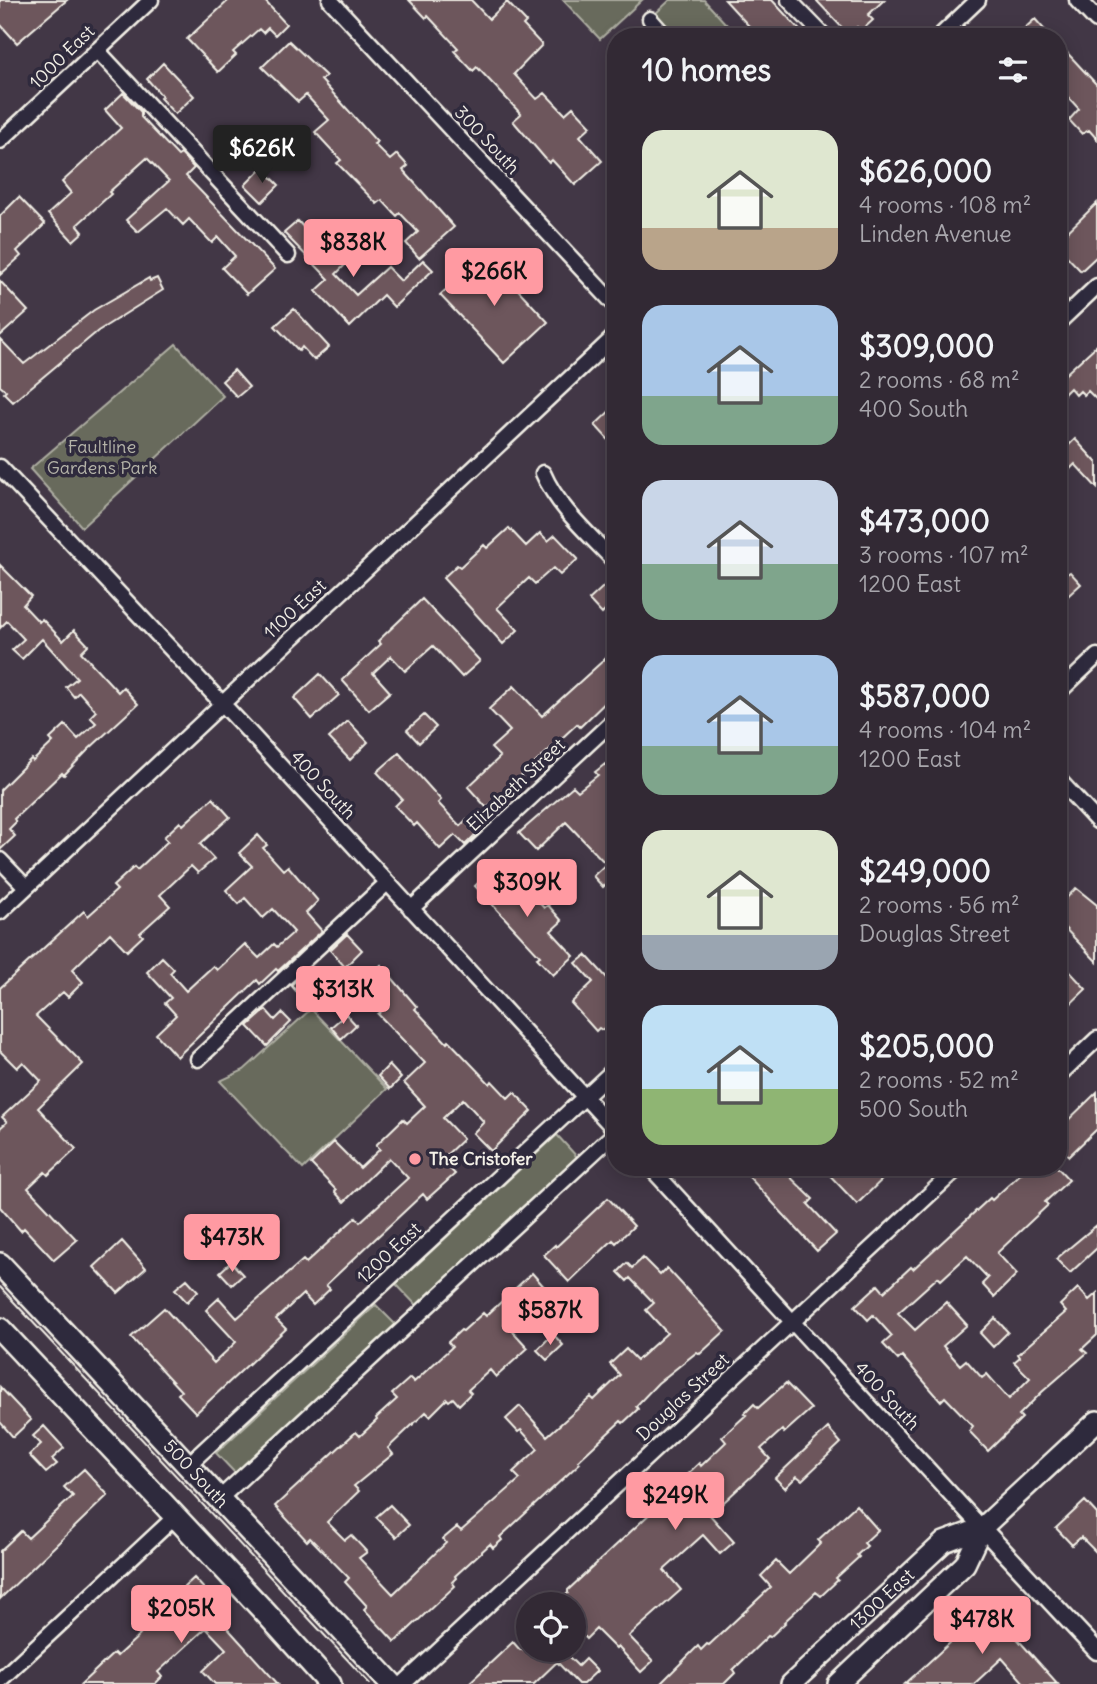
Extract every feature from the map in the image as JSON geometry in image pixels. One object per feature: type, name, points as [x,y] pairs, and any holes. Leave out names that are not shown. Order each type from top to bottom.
[{"type":"main road","name":"500 South","points":[[0,1264],[392,1684]]},
{"type":"main road","points":[[0,1329],[330,1684]]},
{"type":"main road","name":"1300 East","points":[[838,1684],[965,1564],[982,1528],[1097,1421]]},
{"type":"main road","name":"1300 East","points":[[791,1684],[944,1542],[982,1528]]},
{"type":"street","name":"1000 East","points":[[0,141],[151,0]]},
{"type":"street","name":"300 South","points":[[330,0],[607,296]]},
{"type":"street","points":[[789,0],[816,28]]},
{"type":"street","points":[[948,28],[978,0]]},
{"type":"street","points":[[1078,0],[1097,20]]},
{"type":"street","points":[[650,19],[658,28]]},
{"type":"street","points":[[97,50],[288,255]]},
{"type":"street","points":[[1067,314],[1097,286]]},
{"type":"street","name":"1100 East","points":[[0,912],[607,343]]},
{"type":"street","name":"400 South","points":[[0,467],[607,1122]]},
{"type":"street","points":[[543,473],[548,486],[566,509],[607,553]]},
{"type":"street","points":[[1067,684],[1097,656]]},
{"type":"street","name":"Elizabeth Street","points":[[411,909],[607,726]]},
{"type":"street","points":[[1067,789],[1097,821]]},
{"type":"street","points":[[0,860],[26,887]]},
{"type":"street","points":[[198,1059],[387,883]]},
{"type":"street","points":[[1067,1067],[1097,1039]]},
{"type":"street","name":"1200 East","points":[[188,1465],[607,1076]]},
{"type":"street","points":[[219,1499],[607,1140]]},
{"type":"street","name":"400 South","points":[[658,1176],[1097,1651]]},
{"type":"street","name":"Douglas Street","points":[[403,1684],[949,1176]]},
{"type":"street","points":[[0,1680],[176,1516]]},
{"type":"green space","points":[[563,0],[642,0],[612,28],[607,28],[607,32],[600,39]]},
{"type":"green space","points":[[670,0],[704,0],[730,28],[668,28],[655,14]]},
{"type":"green space","name":"Faultline Gardens Park","points":[[176,344],[223,396],[82,527],[30,469]]},
{"type":"green space","points":[[311,1009],[387,1089],[303,1169],[220,1081],[244,1070]]},
{"type":"green space","points":[[557,1135],[578,1158],[417,1306],[396,1284]]},
{"type":"green space","points":[[376,1305],[397,1326],[237,1475],[216,1453]]},
{"type":"building","points":[[0,0],[67,0],[17,43],[0,24]]},
{"type":"building","points":[[229,0],[264,0],[286,24],[275,35],[268,28],[263,33],[259,29],[233,52],[236,55],[218,72],[187,39]]},
{"type":"building","points":[[409,0],[471,0],[489,19],[507,2],[526,22],[523,25],[542,45],[514,74],[537,99],[545,93],[565,114],[573,107],[591,126],[580,136],[602,161],[575,185],[552,160],[549,163],[513,121],[521,114],[477,67],[473,71],[454,51],[458,48]]},
{"type":"building","points":[[725,0],[772,0],[798,28],[751,28]]},
{"type":"building","points":[[816,0],[884,0],[868,15],[873,20],[864,28],[842,28]]},
{"type":"building","points":[[1035,19],[1043,28],[1025,28]]},
{"type":"building","points":[[289,41],[326,76],[321,80],[377,142],[374,144],[390,160],[397,154],[408,166],[403,170],[454,227],[419,258],[406,243],[418,232],[400,213],[397,216],[382,200],[377,204],[337,163],[341,160],[315,132],[329,120],[306,95],[298,102],[262,67]]},
{"type":"building","points":[[1067,53],[1097,85],[1097,139],[1089,130],[1082,134],[1069,120],[1079,109],[1067,96]]},
{"type":"building","points":[[163,63],[194,96],[175,114],[147,79]]},
{"type":"building","points":[[123,93],[141,112],[141,117],[178,156],[181,154],[194,168],[186,176],[275,269],[247,294],[222,268],[235,256],[218,237],[212,243],[189,219],[183,225],[167,208],[138,232],[126,220],[169,181],[147,158],[77,225],[83,232],[73,241],[48,214],[71,193],[62,182],[121,128],[105,110]]},
{"type":"building","points":[[262,168],[279,185],[262,202],[245,185]]},
{"type":"building","points":[[19,197],[45,224],[17,251],[21,256],[0,275],[0,216]]},
{"type":"building","points":[[1097,203],[1097,256],[1081,271],[1067,256],[1067,232]]},
{"type":"building","points":[[298,221],[324,251],[332,243],[349,261],[336,274],[356,295],[387,267],[401,281],[423,260],[433,270],[394,307],[383,295],[350,327],[316,291],[329,279],[284,233]]},
{"type":"building","points":[[376,229],[387,241],[373,254],[362,242]]},
{"type":"building","points":[[485,254],[548,322],[504,363],[440,295]]},
{"type":"building","points":[[149,278],[150,281],[157,278],[163,290],[98,331],[13,402],[4,393],[6,391],[0,386],[0,339],[24,364],[94,310]]},
{"type":"building","points":[[0,281],[28,311],[0,336]]},
{"type":"building","points":[[294,309],[329,347],[314,360],[302,347],[299,351],[275,326]]},
{"type":"building","points":[[1097,345],[1097,400],[1088,391],[1084,395],[1080,391],[1076,395],[1070,388],[1067,391],[1067,373]]},
{"type":"building","points":[[234,370],[249,387],[237,397],[222,381]]},
{"type":"building","points":[[607,414],[607,438],[595,425]]},
{"type":"building","points":[[1075,439],[1097,463],[1097,488],[1075,464],[1067,472],[1067,447]]},
{"type":"building","points":[[509,528],[526,546],[540,533],[548,541],[555,535],[578,559],[560,575],[553,568],[535,584],[529,578],[497,608],[518,630],[503,644],[443,578],[484,545],[487,548]]},
{"type":"building","points":[[0,565],[31,596],[23,605],[39,622],[42,619],[63,641],[74,630],[88,645],[81,652],[118,692],[123,687],[138,704],[14,819],[16,822],[9,829],[15,836],[0,850],[0,790],[31,759],[33,761],[53,742],[50,739],[65,725],[78,739],[96,723],[90,717],[96,711],[79,692],[74,697],[66,687],[77,678],[42,639],[22,659],[12,650],[24,639],[7,621],[0,628]]},
{"type":"building","points":[[1070,572],[1081,584],[1067,597],[1067,574]]},
{"type":"building","points":[[607,583],[607,609],[602,614],[589,600]]},
{"type":"building","points":[[422,599],[480,661],[462,677],[433,646],[405,671],[391,656],[373,673],[390,692],[369,710],[342,680],[381,644],[378,641]]},
{"type":"building","points":[[607,657],[607,701],[580,727],[577,724],[487,808],[468,787],[500,757],[491,748],[510,731],[489,709],[514,686],[542,716]]},
{"type":"building","points":[[320,674],[339,695],[312,719],[294,698]]},
{"type":"building","points":[[424,715],[436,727],[419,743],[407,730]]},
{"type":"building","points":[[348,721],[368,742],[350,760],[329,738]]},
{"type":"building","points":[[399,753],[441,800],[438,803],[460,826],[467,819],[478,832],[465,845],[455,835],[440,849],[417,823],[414,826],[395,806],[402,799],[377,772]]},
{"type":"building","points":[[605,764],[607,766],[607,883],[603,887],[593,876],[606,864],[566,822],[536,851],[519,833],[573,786],[578,791],[598,775],[595,772]]},
{"type":"building","points":[[213,798],[230,817],[200,844],[214,859],[198,873],[191,866],[160,895],[170,906],[140,933],[143,936],[127,951],[110,933],[72,970],[83,982],[68,997],[63,992],[36,1016],[83,1064],[38,1108],[76,1149],[48,1175],[45,1172],[28,1188],[77,1240],[54,1260],[24,1228],[21,1231],[0,1207],[0,1128],[7,1122],[2,1117],[41,1081],[23,1062],[17,1068],[0,1051],[0,988],[84,911],[88,916],[117,890],[113,886],[134,867],[137,870],[168,841],[164,837],[180,822],[183,825]]},
{"type":"building","points":[[258,835],[267,845],[263,848],[283,870],[288,866],[318,901],[306,913],[322,931],[278,971],[276,969],[260,984],[257,980],[177,1057],[156,1034],[176,1015],[165,1003],[171,998],[147,972],[162,957],[174,969],[170,973],[186,991],[213,966],[217,970],[245,944],[259,958],[274,944],[277,947],[294,932],[273,909],[263,918],[245,898],[239,904],[226,890],[252,866],[239,853]]},
{"type":"building","points":[[494,867],[519,894],[525,888],[544,908],[548,905],[562,921],[551,931],[574,956],[553,975],[537,958],[540,956],[475,886]]},
{"type":"building","points":[[1076,888],[1097,905],[1097,962],[1067,930],[1067,898]]},
{"type":"building","points":[[347,934],[362,950],[345,967],[330,950]]},
{"type":"building","points":[[586,955],[607,978],[607,1025],[602,1030],[599,1028],[596,1031],[571,1003],[593,982],[576,963]]},
{"type":"building","points":[[381,965],[417,1007],[415,1009],[447,1043],[449,1041],[490,1084],[492,1081],[508,1098],[514,1092],[532,1111],[491,1151],[473,1133],[484,1122],[463,1099],[443,1118],[463,1139],[441,1160],[455,1174],[427,1199],[423,1194],[326,1285],[330,1289],[313,1305],[303,1294],[276,1319],[286,1329],[196,1413],[178,1394],[181,1391],[131,1337],[164,1308],[214,1363],[236,1342],[206,1310],[219,1298],[237,1318],[303,1260],[306,1263],[356,1217],[360,1222],[408,1178],[389,1158],[344,1202],[311,1164],[334,1142],[360,1168],[380,1149],[376,1145],[403,1119],[407,1123],[425,1106],[404,1083],[425,1063],[378,1014],[383,1010],[360,985]]},
{"type":"building","points":[[1067,969],[1086,989],[1067,1007]]},
{"type":"building","points":[[307,971],[324,990],[308,1005],[291,985]]},
{"type":"building","points":[[266,1010],[275,1020],[282,1013],[291,1022],[267,1046],[248,1026]]},
{"type":"building","points":[[346,1014],[356,1025],[341,1039],[331,1027]]},
{"type":"building","points":[[389,1065],[401,1078],[390,1089],[378,1076]]},
{"type":"building","points":[[1097,1092],[1097,1129],[1069,1156],[1067,1121]]},
{"type":"building","points":[[748,1176],[789,1176],[813,1199],[808,1204],[836,1234],[817,1251]]},
{"type":"building","points":[[831,1176],[886,1176],[857,1204]]},
{"type":"building","points":[[1018,1176],[1065,1176],[1069,1180],[1045,1202],[1048,1205],[997,1253],[1017,1274],[994,1297],[982,1284],[988,1278],[967,1256],[941,1280],[938,1277],[898,1313],[915,1330],[946,1302],[967,1325],[943,1346],[960,1365],[966,1360],[982,1378],[987,1374],[1009,1399],[1030,1378],[1014,1362],[1020,1357],[1018,1354],[1066,1312],[1060,1305],[1078,1288],[1089,1300],[1097,1293],[1097,1335],[1082,1349],[1087,1353],[1042,1392],[1019,1415],[1022,1418],[988,1451],[969,1431],[973,1426],[945,1397],[941,1401],[902,1356],[898,1360],[883,1344],[892,1336],[873,1315],[868,1320],[855,1306],[878,1285],[884,1292],[990,1198],[992,1200]]},
{"type":"building","points":[[608,1198],[634,1226],[616,1243],[613,1240],[569,1282],[544,1255]]},
{"type":"building","points":[[1097,1225],[1097,1248],[1070,1273],[1056,1259]]},
{"type":"building","points":[[122,1241],[146,1268],[118,1293],[94,1267]]},
{"type":"building","points":[[643,1258],[660,1275],[667,1268],[725,1331],[700,1354],[697,1352],[658,1383],[636,1406],[638,1409],[578,1461],[580,1463],[500,1537],[502,1540],[493,1548],[490,1544],[455,1576],[452,1582],[455,1586],[395,1642],[364,1609],[367,1606],[345,1582],[349,1578],[310,1538],[307,1541],[275,1506],[356,1432],[360,1436],[377,1420],[376,1418],[397,1399],[392,1394],[410,1378],[414,1382],[452,1347],[448,1342],[461,1330],[483,1313],[486,1316],[532,1273],[547,1290],[508,1326],[528,1348],[496,1377],[490,1370],[468,1390],[471,1393],[459,1405],[453,1398],[449,1401],[447,1399],[430,1416],[426,1412],[388,1448],[393,1454],[354,1486],[359,1491],[327,1522],[345,1540],[351,1535],[367,1552],[359,1558],[393,1594],[446,1543],[443,1539],[457,1527],[461,1531],[520,1479],[513,1472],[538,1449],[521,1430],[518,1432],[506,1419],[520,1406],[547,1436],[591,1397],[594,1400],[620,1375],[610,1364],[626,1349],[637,1360],[667,1333],[646,1310],[654,1303],[630,1278],[627,1281],[618,1272],[627,1263],[632,1268]]},
{"type":"building","points":[[231,1262],[243,1275],[232,1285],[220,1272]]},
{"type":"building","points":[[187,1279],[198,1291],[187,1302],[175,1289]]},
{"type":"building","points":[[995,1318],[1008,1332],[993,1347],[980,1333]]},
{"type":"building","points":[[553,1334],[563,1345],[547,1360],[537,1350]]},
{"type":"building","points":[[786,1383],[811,1409],[761,1449],[770,1459],[710,1515],[734,1542],[720,1554],[703,1535],[664,1570],[681,1590],[629,1636],[653,1661],[641,1672],[618,1647],[616,1649],[596,1629],[586,1639],[586,1592],[568,1590],[685,1481],[682,1479],[699,1463],[701,1466],[726,1442],[722,1437],[754,1404],[758,1408]]},
{"type":"building","points":[[0,1387],[31,1420],[13,1437],[0,1422]]},
{"type":"building","points":[[44,1426],[64,1448],[52,1459],[57,1464],[46,1473],[29,1455],[41,1444],[33,1436]]},
{"type":"building","points":[[828,1428],[841,1443],[802,1480],[797,1476],[785,1488],[775,1478]]},
{"type":"building","points":[[84,1469],[108,1495],[0,1599],[0,1551],[21,1531],[28,1538],[73,1496],[64,1487]]},
{"type":"building","points":[[1085,1501],[1097,1514],[1097,1553],[1081,1537],[1072,1545],[1056,1528]]},
{"type":"building","points":[[390,1505],[409,1525],[396,1537],[376,1517]]},
{"type":"building","points":[[856,1505],[878,1530],[864,1543],[867,1546],[857,1555],[859,1557],[821,1596],[816,1592],[733,1670],[735,1673],[724,1684],[660,1684],[698,1646],[701,1650],[709,1645],[771,1587],[761,1576],[776,1561],[789,1574],[821,1543],[818,1540]]},
{"type":"building","points":[[194,1578],[221,1607],[214,1613],[278,1684],[215,1684],[203,1671],[226,1649],[206,1628],[158,1672],[162,1677],[155,1684],[81,1684],[114,1653],[117,1656],[140,1635],[136,1631]]},
{"type":"building","points":[[988,1608],[990,1611],[993,1608],[1058,1684],[1025,1684],[1002,1658],[974,1684],[905,1684]]},
{"type":"building","points":[[513,1642],[516,1645],[516,1662],[557,1662],[534,1684],[468,1684]]},
{"type":"building","points":[[586,1660],[597,1671],[583,1684],[578,1684],[557,1662],[574,1662],[578,1666]]},
{"type":"tram line","points":[[0,1287],[370,1684]]},
{"type":"place","name":"The Cristofer","points":[[415,1159]]}]
